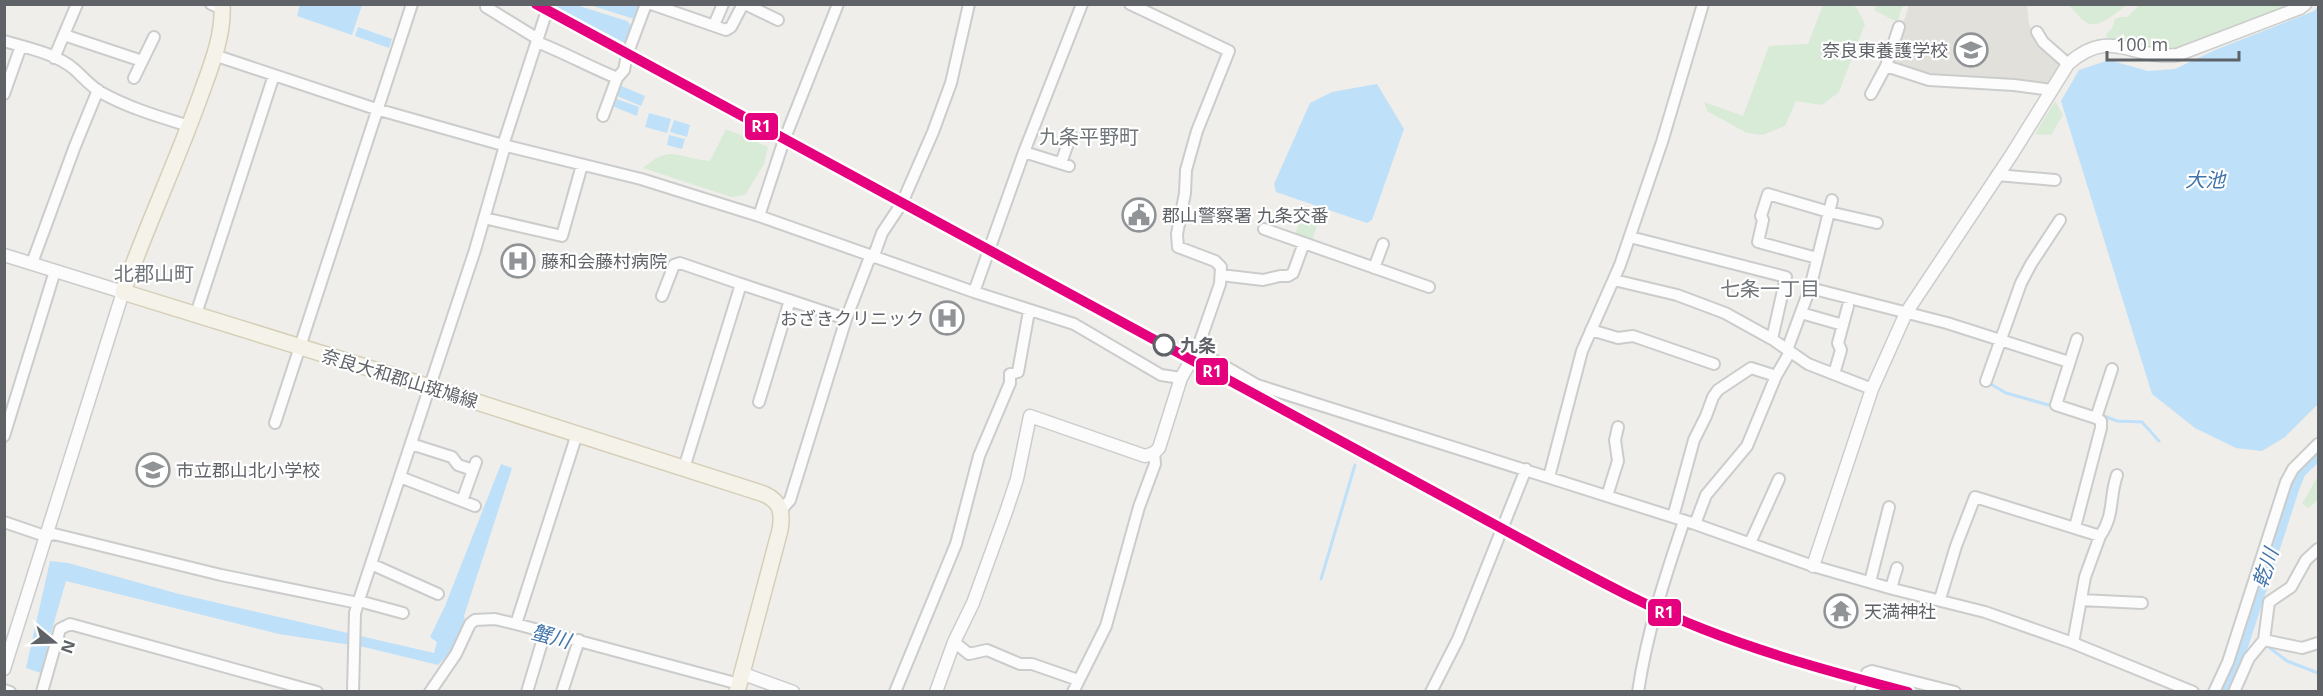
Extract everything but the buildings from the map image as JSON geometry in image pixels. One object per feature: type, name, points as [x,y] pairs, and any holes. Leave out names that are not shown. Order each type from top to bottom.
[{"type":"main road","points":[[123,292],[189,126],[214,55],[218,6]]},
{"type":"main road","name":"奈良大和郡山斑鳩線","points":[[123,292],[764,494],[775,500],[782,509]]},
{"type":"main road","points":[[739,683],[780,530],[782,509]]},
{"type":"street","points":[[54,58],[77,4]]},
{"type":"street","points":[[274,423],[412,4]]},
{"type":"street","points":[[353,692],[358,602],[484,218],[504,149],[503,145],[549,4]]},
{"type":"street","points":[[603,116],[617,78],[624,70],[627,55],[646,4]]},
{"type":"street","points":[[651,4],[726,30],[731,27],[744,4],[778,20]]},
{"type":"street","points":[[714,25],[723,4]]},
{"type":"street","points":[[759,216],[783,144],[838,4]]},
{"type":"street","points":[[782,509],[790,500],[846,319],[887,222],[902,203],[933,132],[951,83],[969,4]]},
{"type":"street","points":[[974,292],[1024,152],[1082,4]]},
{"type":"street","points":[[936,692],[954,642],[973,603],[1006,512],[1017,479],[1030,416],[1145,456],[1154,453],[1159,448],[1181,378],[1197,350],[1221,275],[1221,267],[1215,261],[1179,248],[1176,242],[1185,194],[1186,170],[1197,131],[1229,51],[1130,4]]},
{"type":"street","points":[[1549,477],[1575,378],[1591,330],[1614,280],[1630,237],[1665,132],[1703,4]]},
{"type":"street","points":[[1812,566],[1872,389],[1906,313],[2068,64],[2079,54],[2100,45],[2122,47],[2160,56],[2176,55],[2300,8],[2305,4]]},
{"type":"street","points":[[486,7],[537,41],[564,52],[579,63],[617,78]]},
{"type":"street","points":[[1871,94],[1886,66],[1899,27]]},
{"type":"street","points":[[2037,32],[2043,42],[2068,64]]},
{"type":"street","points":[[64,35],[142,61]]},
{"type":"street","points":[[134,78],[154,37]]},
{"type":"street","points":[[4,41],[54,58],[73,68],[98,90],[147,112],[189,126]]},
{"type":"street","points":[[4,94],[21,46]]},
{"type":"street","points":[[214,55],[376,109],[640,180],[759,216],[872,257],[1083,328],[1161,375],[1181,378]]},
{"type":"street","points":[[1886,66],[1929,80],[2014,85],[2052,90]]},
{"type":"street","points":[[196,314],[274,75]]},
{"type":"street","points":[[32,263],[98,90]]},
{"type":"street","points":[[1024,152],[1065,165],[1071,135]]},
{"type":"street","points":[[484,218],[561,236],[582,165]]},
{"type":"street","points":[[1997,175],[2055,180]]},
{"type":"street","points":[[1817,258],[1758,242],[1763,220],[1761,216],[1768,194],[1877,223]]},
{"type":"street","points":[[1684,521],[1747,446],[1789,351],[1810,288],[1832,200]]},
{"type":"street","points":[[1986,381],[2000,338],[2031,264],[2060,220]]},
{"type":"street","points":[[1264,229],[1429,287]]},
{"type":"street","points":[[1630,237],[1786,277],[1772,339]]},
{"type":"street","points":[[1221,275],[1263,280],[1288,276],[1293,273],[1304,243]]},
{"type":"street","points":[[1374,268],[1383,244]]},
{"type":"street","points":[[4,255],[123,292],[6,661]]},
{"type":"street","points":[[663,296],[674,266],[680,263],[846,319]]},
{"type":"street","points":[[4,436],[9,406],[55,271]]},
{"type":"street","points":[[1614,280],[1677,295],[1725,313],[1772,339],[1808,364],[1872,389]]},
{"type":"street","points":[[684,468],[741,284]]},
{"type":"street","points":[[1810,288],[1882,305],[2000,338],[2069,362]]},
{"type":"street","points":[[759,402],[790,300]]},
{"type":"street","points":[[1834,374],[1841,350],[1838,343],[1848,306]]},
{"type":"street","points":[[895,692],[956,544],[979,456],[1010,383],[1010,374],[1017,372],[1029,311]]},
{"type":"street","points":[[1801,313],[1843,325]]},
{"type":"street","points":[[1591,330],[1618,338],[1633,336],[1713,364]]},
{"type":"street","points":[[2075,527],[2102,428],[2101,421],[2096,418],[2056,405],[2077,339]]},
{"type":"street","points":[[1197,350],[1257,385],[1684,521],[1812,566],[1985,612],[2073,643],[2193,692]]},
{"type":"street","points":[[1638,692],[1645,648],[1655,608],[1684,521],[1691,448],[1713,397],[1718,390],[1751,368],[1776,376]]},
{"type":"street","points":[[2096,418],[2112,369]]},
{"type":"street","points":[[1607,496],[1618,461],[1615,440],[1618,427]]},
{"type":"street","points":[[516,624],[577,434]]},
{"type":"street","points":[[411,444],[452,457],[458,465],[474,466],[462,501]]},
{"type":"street","points":[[2214,692],[2228,662],[2286,482],[2293,469],[2319,444]]},
{"type":"street","points":[[1073,692],[1106,626],[1138,507],[1155,464],[1154,453]]},
{"type":"street","points":[[1431,692],[1458,639],[1526,470]]},
{"type":"street","points":[[2073,643],[2085,576],[2110,517],[2113,486],[2117,475]]},
{"type":"street","points":[[400,477],[475,506]]},
{"type":"street","points":[[1750,543],[1779,479]]},
{"type":"street","points":[[1940,599],[1956,546],[1975,497],[2100,536]]},
{"type":"street","points":[[1870,582],[1888,507]]},
{"type":"street","points":[[4,522],[45,536],[54,534],[221,575],[403,613]]},
{"type":"street","points":[[2234,692],[2249,658],[2264,640],[2269,602],[2292,587],[2306,560],[2319,549]]},
{"type":"street","points":[[371,564],[438,594]]},
{"type":"street","points":[[1891,588],[1897,568]]},
{"type":"street","points":[[2081,600],[2142,603]]},
{"type":"street","points":[[429,692],[456,654],[470,624],[475,621],[495,619],[739,683],[793,692]]},
{"type":"street","points":[[42,692],[60,629],[70,624],[317,692]]},
{"type":"street","points":[[527,692],[545,632]]},
{"type":"street","points":[[562,692],[579,640]]},
{"type":"street","points":[[2264,640],[2302,648],[2319,644]]},
{"type":"street","points":[[954,642],[969,654],[987,650],[1020,664],[1032,664],[1078,680]]},
{"type":"street","points":[[1860,692],[1867,673],[1872,671],[1955,692]]},
{"type":"street","points":[[4,690],[10,692]]},
{"type":"shaded area","name":"奈良東養護学校","points":[[2027,4],[2029,24],[2035,38],[2059,65],[2047,85],[1926,77],[1891,62],[1909,5]]},
{"type":"green space","points":[[1823,5],[1856,7],[1865,24],[1839,92],[1822,105],[1796,101],[1785,126],[1763,135],[1747,133],[1707,111],[1704,102],[1743,116],[1769,46],[1808,44]]},
{"type":"green space","points":[[1877,5],[1903,5],[1897,22],[1874,10]]},
{"type":"green space","points":[[2069,5],[2126,5],[2103,22],[2092,24],[2082,20]]},
{"type":"green space","points":[[2140,5],[2298,5],[2177,49],[2164,50],[2107,38],[2106,35],[2115,19],[2127,17]]},
{"type":"green space","points":[[2055,101],[2063,115],[2051,135],[2035,134]]},
{"type":"green space","points":[[726,129],[768,147],[764,164],[745,195],[731,197],[643,168],[653,160],[668,154],[710,161]]},
{"type":"green space","points":[[1301,217],[1318,223],[1312,241],[1295,235]]},
{"type":"green space","points":[[2318,476],[2318,499],[2309,508],[2302,504]]},
{"type":"water","points":[[300,5],[362,5],[352,35],[297,16]]},
{"type":"water","points":[[558,5],[576,5],[627,21],[632,26],[625,43],[561,10],[557,7]]},
{"type":"water","points":[[590,5],[642,5],[638,17],[634,19]]},
{"type":"water","name":"大池","points":[[2318,6],[2318,404],[2285,437],[2262,451],[2236,448],[2195,428],[2152,394],[2061,101],[2079,70],[2109,60],[2148,71],[2175,69],[2215,50],[2314,11]]},
{"type":"water","points":[[358,27],[392,39],[389,48],[355,36]]},
{"type":"water","points":[[1377,84],[1404,129],[1372,220],[1367,223],[1276,192],[1274,184],[1310,103],[1332,92]]},
{"type":"water","points":[[619,85],[645,96],[641,106],[615,95]]},
{"type":"water","points":[[614,98],[639,107],[637,116],[612,106]]},
{"type":"water","points":[[649,113],[671,119],[667,133],[645,127]]},
{"type":"water","points":[[674,120],[690,125],[687,137],[670,132]]},
{"type":"water","points":[[669,135],[685,139],[682,149],[667,145]]},
{"type":"water","points":[[501,464],[512,468],[464,616],[464,630],[458,643],[438,665],[364,647],[279,634],[66,581],[51,633],[55,636],[44,674],[26,668],[50,561],[68,563],[179,594],[434,653],[437,642],[430,637],[445,606]]},
{"type":"waterway","points":[[1989,383],[2006,393],[2052,406]]},
{"type":"waterway","points":[[2101,415],[2117,421],[2142,422],[2159,441]]},
{"type":"waterway","name":"乾川","points":[[2225,692],[2292,486],[2298,471],[2318,452]]},
{"type":"waterway","points":[[1321,579],[1355,465]]},
{"type":"waterway","points":[[2266,645],[2287,661],[2318,673]]},
{"type":"transit line","name":"R1","points":[[536,4],[1624,593],[1683,621],[1753,647],[1908,692]]},
{"type":"place","name":"奈良東養護学校","points":[[1971,50]]},
{"type":"place","name":"郡山警察署 九条交番","points":[[1139,215]]},
{"type":"place","name":"藤和会藤村病院","points":[[518,261]]},
{"type":"place","name":"おざきクリニック","points":[[947,318]]},
{"type":"place","name":"九条","points":[[1164,345]]},
{"type":"place","name":"市立郡山北小学校","points":[[153,470]]},
{"type":"place","name":"天満神社","points":[[1841,611]]},
{"type":"district","name":"九条平野町","points":[[1089,136]]},
{"type":"district","name":"北郡山町","points":[[154,273]]},
{"type":"district","name":"七条一丁目","points":[[1770,288]]},
{"type":"water label","name":"蟹川","points":[[551,636]]}]
